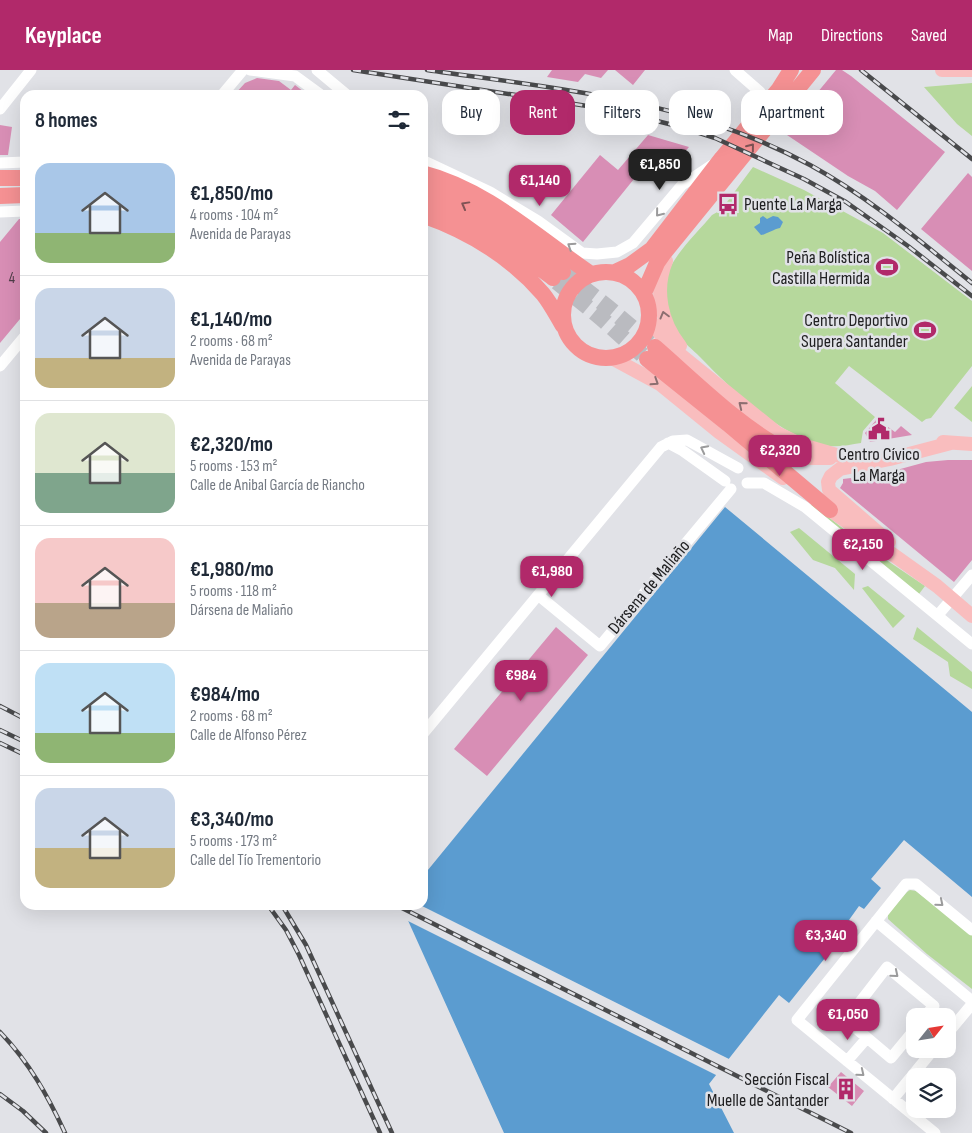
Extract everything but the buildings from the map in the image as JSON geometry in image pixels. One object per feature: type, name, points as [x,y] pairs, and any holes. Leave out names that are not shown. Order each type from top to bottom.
[{"type":"highway","points":[[780,90],[791,70]]},
{"type":"highway","points":[[782,90],[796,70]]},
{"type":"highway","points":[[792,90],[808,70]]},
{"type":"highway","points":[[792,90],[813,70]]},
{"type":"highway","points":[[615,272],[630,265],[652,249],[728,163],[750,135]]},
{"type":"highway","points":[[644,293],[657,264],[728,163]]},
{"type":"highway","points":[[428,176],[476,196],[515,220],[591,274]]},
{"type":"highway","points":[[460,177],[476,196]]},
{"type":"highway","points":[[0,178],[20,178]]},
{"type":"highway","points":[[428,190],[461,202],[507,229],[560,277],[488,230],[443,207],[428,202]]},
{"type":"highway","points":[[0,196],[20,194]]},
{"type":"highway","points":[[428,217],[450,225],[508,261],[525,275],[544,296],[572,341],[580,350],[591,356],[612,358],[628,353],[638,345],[646,334],[650,322],[649,307],[644,293],[632,280],[615,272],[603,271],[591,274],[579,281],[567,297],[563,317],[566,330]]},
{"type":"highway","points":[[787,451],[765,438],[651,353],[728,424],[830,510]]},
{"type":"main road","points":[[803,90],[819,70]]},
{"type":"main road","points":[[942,70],[971,70]]},
{"type":"main road","points":[[674,242],[659,278],[662,308],[671,335],[700,369]]},
{"type":"main road","points":[[650,322],[672,348],[766,424],[789,440],[847,458]]},
{"type":"main road","points":[[612,358],[660,384],[734,443],[933,584],[972,616]]},
{"type":"main road","points":[[787,451],[811,458],[847,458],[878,454],[928,443],[972,444]]},
{"type":"main road","points":[[933,584],[888,541],[836,498],[829,490],[828,482],[840,469],[890,459],[951,443]]},
{"type":"street","points":[[0,109],[31,70]]},
{"type":"street","points":[[226,90],[243,70]]},
{"type":"street","points":[[250,70],[294,76],[314,90]]},
{"type":"street","points":[[317,70],[342,90]]},
{"type":"street","points":[[735,70],[758,90]]},
{"type":"street","points":[[772,90],[786,70]]},
{"type":"street","points":[[0,163],[20,162]]},
{"type":"street","points":[[428,163],[490,192],[530,216],[582,253],[597,254],[617,252],[634,243],[682,185],[728,163]]},
{"type":"street","points":[[0,212],[20,210]]},
{"type":"street","points":[[0,366],[20,342]]},
{"type":"street","points":[[428,728],[653,455],[668,444],[680,439],[686,440],[738,468]]},
{"type":"street","name":"Dársena de Maliaño","points":[[538,595],[600,646],[728,485],[683,451],[668,444]]},
{"type":"street","points":[[747,483],[764,483],[804,506],[972,644]]},
{"type":"street","points":[[938,616],[972,576]]},
{"type":"street","points":[[935,1133],[797,1020],[906,884],[916,884],[972,930]]},
{"type":"street","points":[[876,921],[972,1003],[956,1023]]},
{"type":"street","points":[[906,1041],[891,1058],[846,1020],[887,967],[934,1006],[932,1008]]},
{"type":"street","points":[[847,1061],[867,1038]]},
{"type":"street","points":[[893,1099],[926,1058]]},
{"type":"green space","points":[[972,83],[972,136],[957,124],[924,87]]},
{"type":"green space","points":[[753,167],[804,190],[883,233],[972,301],[972,366],[931,418],[922,422],[849,366],[835,383],[875,417],[863,431],[861,443],[837,446],[823,445],[789,431],[756,409],[726,383],[681,338],[673,322],[666,299],[666,283],[670,268],[693,236],[712,215],[721,210]]},
{"type":"green space","points":[[972,386],[972,422],[954,408]]},
{"type":"green space","points":[[812,504],[864,545],[925,586],[919,594],[810,506]]},
{"type":"green space","points":[[799,528],[855,574],[854,590],[835,568],[813,560],[790,532]]},
{"type":"green space","points":[[868,586],[905,616],[893,628],[862,588]]},
{"type":"green space","points":[[917,627],[972,672],[972,689],[950,676],[948,662],[913,639]]},
{"type":"green space","points":[[910,890],[916,891],[972,935],[972,989],[927,954],[888,919],[888,914]]},
{"type":"water","points":[[763,216],[767,219],[773,216],[778,217],[783,222],[780,228],[761,235],[754,227],[760,223],[760,218]]},
{"type":"water","points":[[725,507],[972,712],[972,897],[904,840],[871,879],[881,888],[864,909],[859,906],[849,920],[853,923],[789,1003],[779,995],[709,1084],[734,1133],[504,1133],[403,910],[428,910],[428,870]]},
{"type":"pier","points":[[428,909],[731,1060],[718,1076],[406,920],[401,910]]},
{"type":"tunnel","points":[[563,272],[655,347]]},
{"type":"tunnel","points":[[557,282],[647,359]]},
{"type":"railway","points":[[353,70],[613,110],[681,127],[715,138],[804,179],[846,202],[908,246],[972,296]]},
{"type":"railway","points":[[427,70],[623,100],[671,111],[718,125],[765,143],[810,165],[853,191],[894,220],[972,283]]},
{"type":"railway","points":[[861,70],[972,159]]},
{"type":"railway","points":[[0,706],[20,716]]},
{"type":"railway","points":[[0,730],[20,740]]},
{"type":"railway","points":[[0,743],[20,753]]},
{"type":"railway","points":[[272,910],[286,930],[299,955],[380,1133]]},
{"type":"railway","points":[[285,910],[306,945],[392,1133]]},
{"type":"railway","points":[[406,910],[851,1133]]},
{"type":"railway","points":[[0,1032],[20,1055],[37,1080],[65,1133]]},
{"type":"railway","points":[[0,1094],[23,1111],[46,1133]]},
{"type":"place","name":"Puente La Marga","points":[[728,204]]},
{"type":"place","name":"Peña Bolística Castilla Hermida","points":[[887,267]]},
{"type":"place","name":"Centro Deportivo Supera Santander","points":[[925,330]]},
{"type":"place","name":"Centro Cívico La Marga","points":[[879,429]]},
{"type":"place","name":"Sección Fiscal Muelle de Santander","points":[[846,1089]]}]
